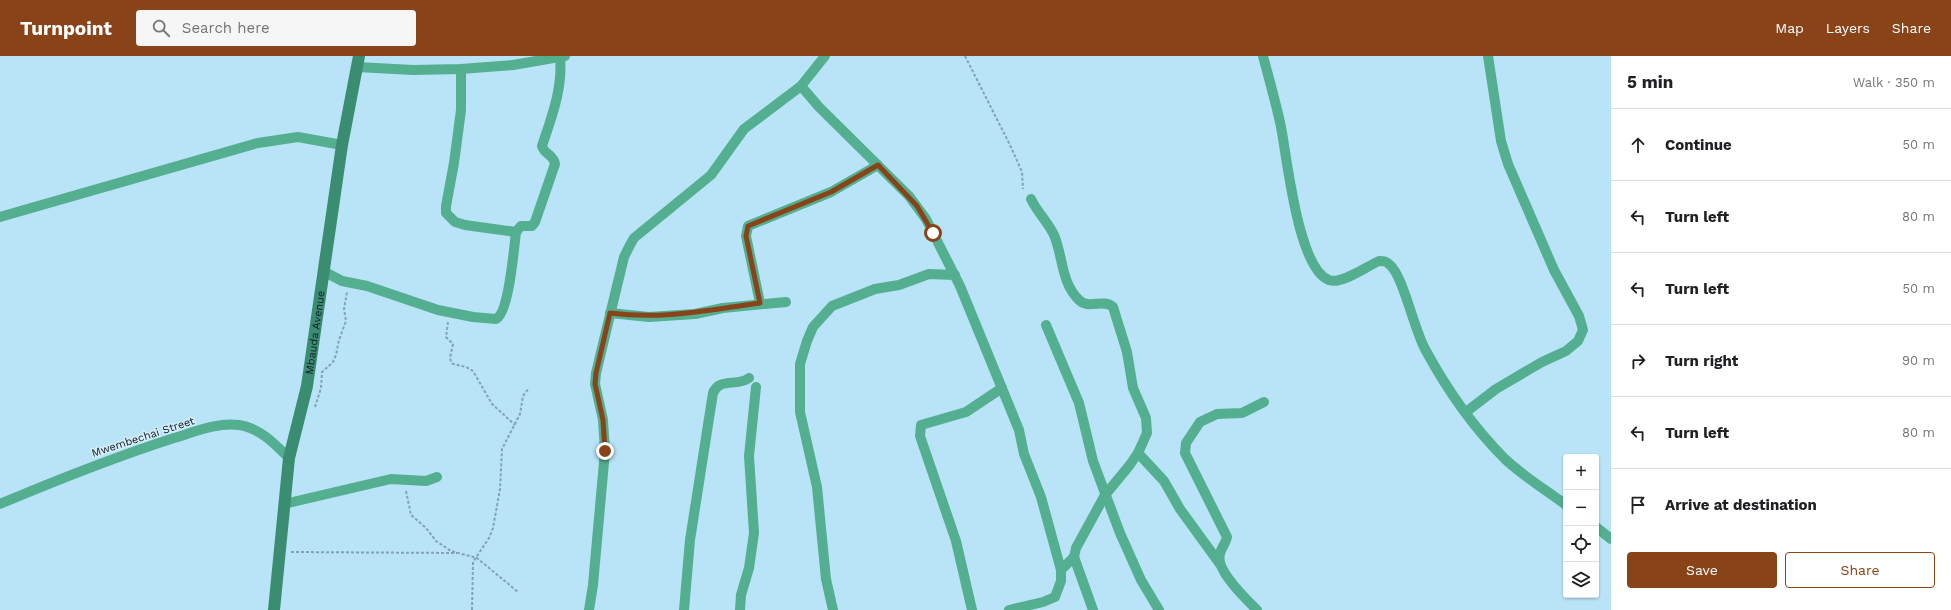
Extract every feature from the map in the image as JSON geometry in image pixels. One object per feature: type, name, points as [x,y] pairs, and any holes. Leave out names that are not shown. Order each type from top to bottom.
[{"type":"street","points":[[589,610],[594,585],[605,451],[603,420],[595,384],[596,373],[624,257],[634,238],[711,175],[736,139],[752,122],[801,86],[825,56]]},
{"type":"street","points":[[1263,56],[1281,126],[1301,236],[1314,264],[1321,274],[1328,280],[1335,281],[1343,279],[1379,261],[1385,261],[1391,265],[1404,295],[1419,337],[1451,393],[1483,435],[1506,459],[1563,503]]},
{"type":"street","points":[[1466,412],[1496,390],[1542,362],[1566,351],[1578,341],[1583,330],[1579,316],[1554,270],[1508,164],[1500,134],[1488,56]]},
{"type":"street","points":[[323,271],[342,281],[375,288],[413,303],[450,313],[496,319],[502,316],[511,278],[516,232],[521,226],[532,226],[535,222],[555,164],[554,160],[544,151],[542,146],[552,120],[558,96],[562,69],[562,57],[513,65],[461,69],[413,70],[358,61]]},
{"type":"street","name":"Mbauda Avenue","points":[[274,610],[289,458],[307,386],[342,145],[358,61]]},
{"type":"street","points":[[461,69],[461,110],[446,214],[455,222],[465,225],[516,232]]},
{"type":"street","points":[[801,86],[819,107],[917,206],[926,219],[955,275],[1019,430],[1024,454],[1038,489],[1061,570],[1060,588],[1055,597],[1043,602],[1009,610]]},
{"type":"street","points":[[0,217],[258,143],[298,136],[342,145]]},
{"type":"street","points":[[760,303],[746,236],[748,226],[831,192],[878,165]]},
{"type":"street","points":[[1031,199],[1053,234],[1066,278],[1074,296],[1083,304],[1109,304],[1114,312],[1127,352],[1133,388],[1147,425],[1147,433],[1138,453],[1105,495],[1083,534],[1074,556],[1061,570]]},
{"type":"street","points":[[833,610],[826,579],[817,487],[800,412],[800,364],[807,341],[813,327],[832,306],[875,289],[899,284],[929,274],[955,275]]},
{"type":"street","points":[[610,313],[649,317],[695,314],[760,303],[786,302]]},
{"type":"street","points":[[1046,325],[1079,403],[1092,461],[1129,556],[1159,610]]},
{"type":"street","points":[[684,610],[690,540],[713,394],[717,388],[724,383],[740,383],[748,378]]},
{"type":"street","points":[[740,610],[741,595],[749,568],[754,533],[749,456],[756,387]]},
{"type":"street","points":[[972,610],[956,540],[920,436],[919,429],[921,425],[966,412],[1002,388]]},
{"type":"street","points":[[1220,564],[1219,555],[1227,537],[1185,453],[1185,447],[1200,422],[1217,414],[1242,413],[1264,402]]},
{"type":"street","name":"Mwembechai Street","points":[[0,504],[98,464],[146,447],[221,426],[238,425],[252,428],[278,447],[289,458]]},
{"type":"street","points":[[1138,453],[1164,482],[1180,509],[1242,595],[1256,610]]},
{"type":"street","points":[[284,504],[391,479],[426,481],[437,477]]},
{"type":"street","points":[[1599,529],[1611,539]]},
{"type":"street","points":[[1074,556],[1093,610]]},
{"type":"path","points":[[965,56],[1022,172],[1023,189]]},
{"type":"path","points":[[300,416],[315,406],[321,388],[322,372],[333,362],[346,321],[344,309],[347,281]]},
{"type":"path","points":[[450,313],[445,333],[446,337],[453,344],[450,358],[451,362],[466,366],[473,371],[492,404],[515,425]]},
{"type":"path","points":[[472,610],[472,580],[475,557],[489,538],[492,528],[500,489],[502,449],[520,414],[523,396],[530,388]]},
{"type":"path","points":[[405,480],[411,515],[426,528],[436,541],[457,553]]},
{"type":"path","points":[[279,552],[457,553],[475,557],[518,592]]},
{"type":"route","points":[[605,451],[603,420],[595,384],[598,360],[610,313],[649,317],[695,314],[723,308],[760,303],[746,236],[746,229],[748,226],[757,221],[831,192],[878,165],[909,196],[926,219],[933,233]]}]
